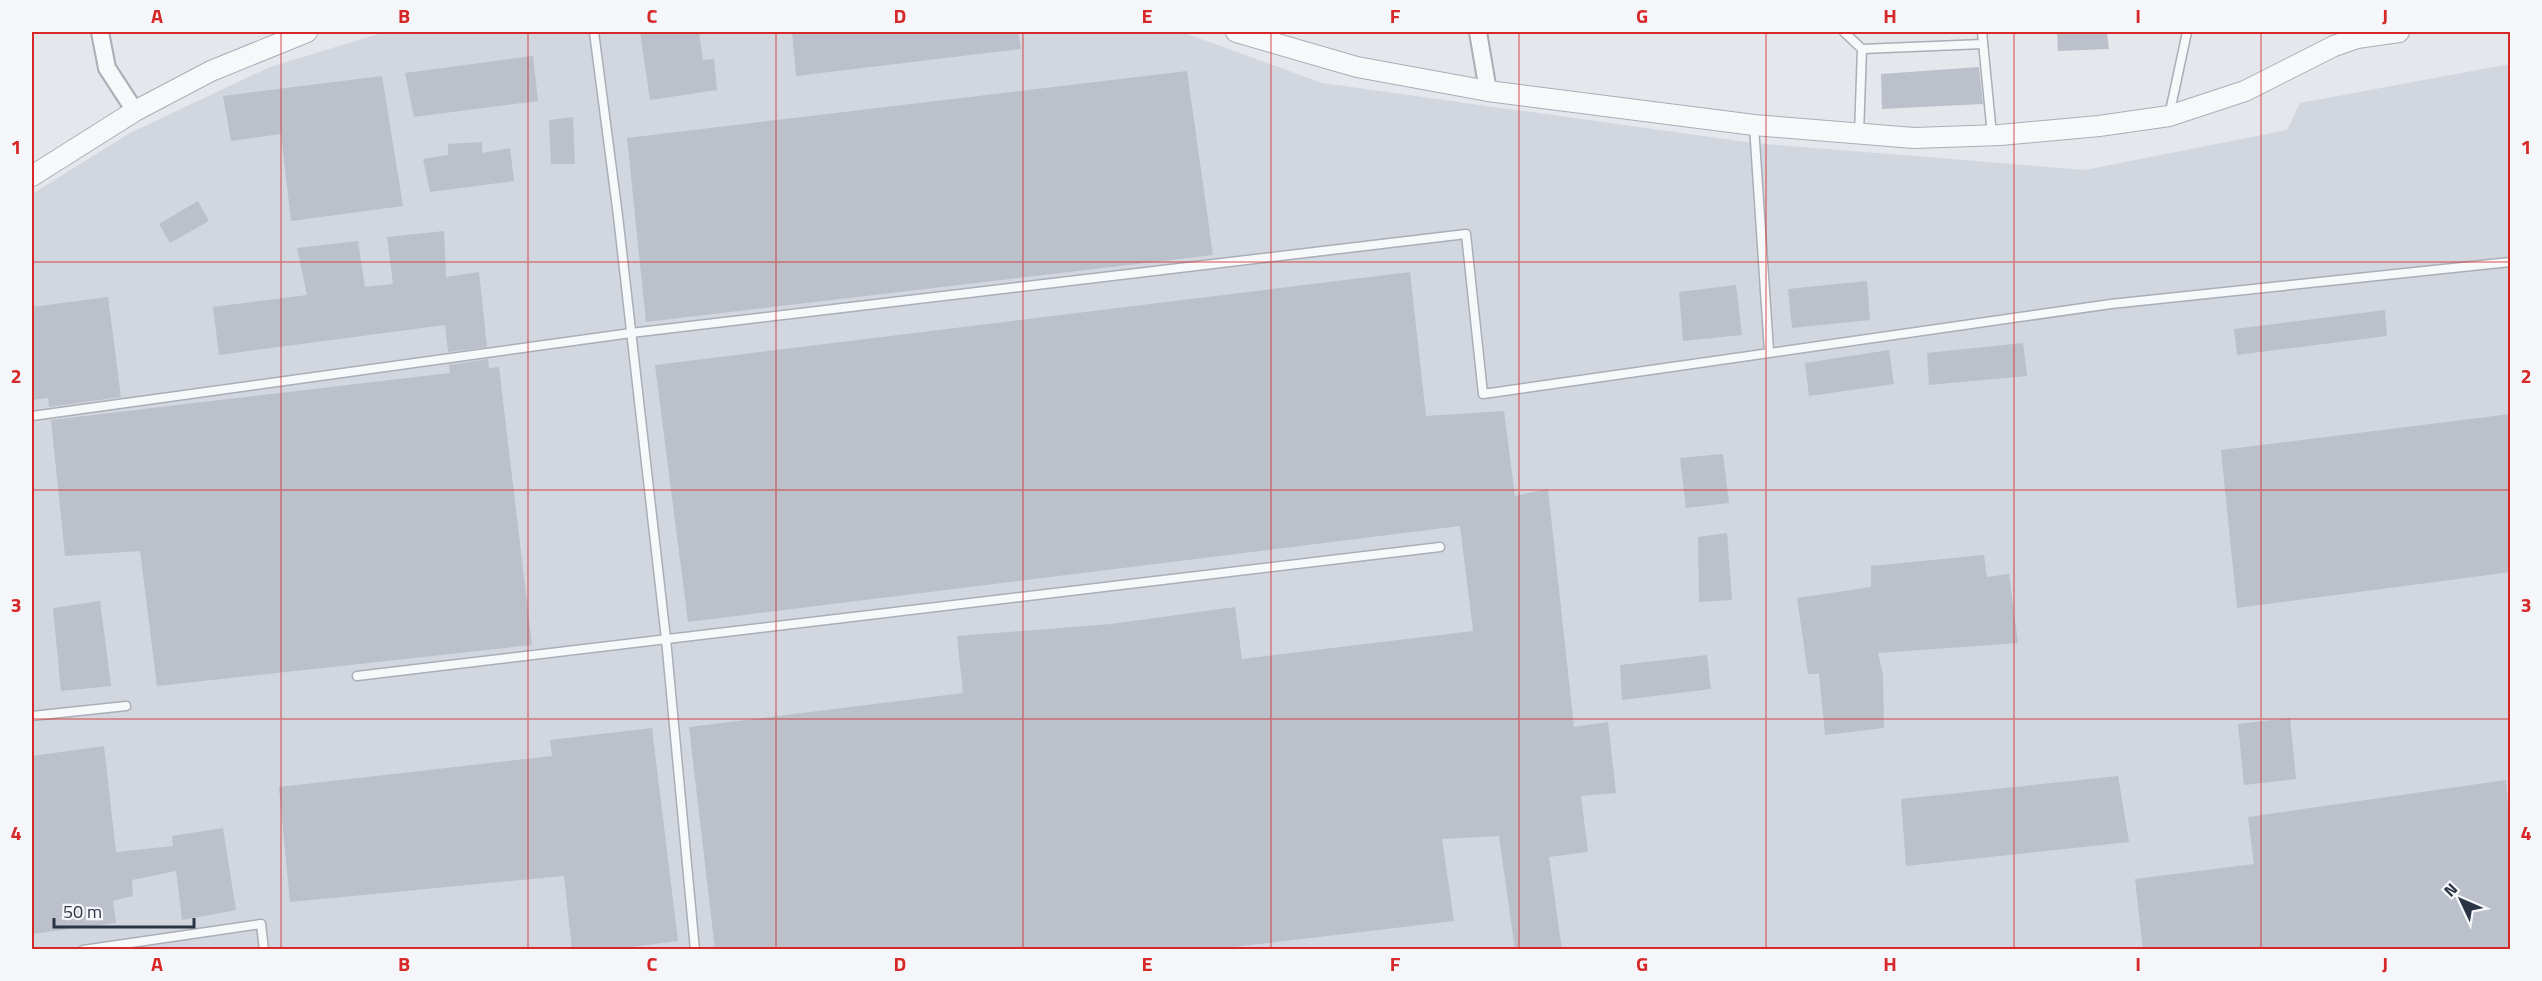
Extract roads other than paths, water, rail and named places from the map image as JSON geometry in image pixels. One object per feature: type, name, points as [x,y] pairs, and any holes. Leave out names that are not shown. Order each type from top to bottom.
[{"type":"street","points":[[100,32],[107,68],[135,111]]},
{"type":"street","points":[[32,176],[135,111],[211,71],[307,32]]},
{"type":"street","points":[[1236,32],[1357,67],[1488,91],[1754,125],[1914,138],[1992,135],[2108,125],[2169,116],[2244,91],[2334,46],[2357,38],[2399,32]]},
{"type":"street","points":[[1478,32],[1488,91]]},
{"type":"lane","points":[[594,32],[666,639],[695,950]]},
{"type":"lane","points":[[1844,32],[1862,49],[1983,44]]},
{"type":"lane","points":[[1982,32],[1992,135]]},
{"type":"lane","points":[[2169,116],[2187,32]]},
{"type":"lane","points":[[1859,135],[1862,49]]},
{"type":"lane","points":[[1754,125],[1768,351]]},
{"type":"lane","points":[[32,416],[631,333],[1466,234],[1483,393],[2111,304],[2511,262]]},
{"type":"lane","points":[[357,676],[1440,547]]},
{"type":"lane","points":[[32,716],[126,706]]},
{"type":"lane","points":[[83,950],[261,924],[264,950]]}]
